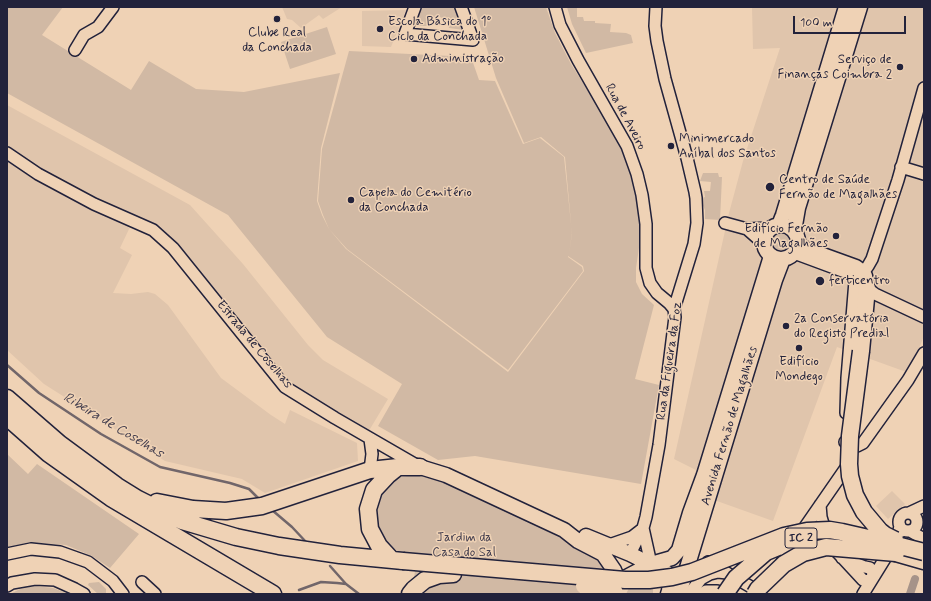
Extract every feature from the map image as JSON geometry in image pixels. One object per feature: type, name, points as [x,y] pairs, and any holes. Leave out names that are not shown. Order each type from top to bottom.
[{"type":"highway","points":[[865,280],[860,351],[850,436],[849,464],[852,485],[864,512],[880,531],[889,537],[924,552]]},
{"type":"highway","points":[[7,398],[114,492],[273,594]]},
{"type":"highway","points":[[7,416],[49,454],[180,529],[230,545],[278,554],[338,562],[399,563],[625,580],[648,580],[672,577],[692,572],[766,544]]},
{"type":"highway","points":[[114,492],[193,509],[226,510],[262,506],[370,470],[398,467],[420,467]]},
{"type":"highway","points":[[398,467],[374,490],[368,509],[370,529],[379,546],[399,563],[453,574],[616,590]]},
{"type":"highway","name":"IC 2","points":[[719,593],[736,567],[766,544],[784,536],[807,531],[830,530],[878,540],[924,552]]},
{"type":"highway","name":"IC 2","points":[[719,593],[766,552],[799,538],[835,536],[893,549],[924,561]]},
{"type":"highway","points":[[755,594],[758,589],[784,564],[803,553],[826,547],[893,549]]},
{"type":"highway","points":[[410,594],[425,580],[439,575],[453,574]]},
{"type":"main road","points":[[846,7],[786,204],[774,227],[766,233],[764,238],[782,252],[856,268],[865,280]]},
{"type":"main road","points":[[794,231],[798,208],[860,7]]},
{"type":"main road","points":[[774,227],[787,226],[794,231],[797,236],[798,241],[782,252]]},
{"type":"main road","name":"Avenida Fernão de Magalhães","points":[[616,590],[651,564],[672,558],[679,550],[690,513],[782,252]]},
{"type":"main road","name":"Avenida Fernão de Magalhães","points":[[679,594],[775,280],[782,252]]},
{"type":"main road","name":"Estrada de Coselhas","points":[[420,467],[446,475],[564,530]]},
{"type":"main road","points":[[564,530],[577,533],[630,554],[666,572],[670,581],[668,594]]},
{"type":"main road","points":[[564,530],[578,541],[603,554],[614,570],[616,590]]},
{"type":"main road","name":"Rua da Figueira da Foz","points":[[616,590],[630,554]]},
{"type":"main road","points":[[651,564],[660,574],[663,590],[662,594]]},
{"type":"street","points":[[76,50],[84,36],[98,26],[113,7]]},
{"type":"street","points":[[416,7],[405,34],[473,40],[462,7]]},
{"type":"street","name":"Rua de Aveiro","points":[[555,7],[560,25],[578,60],[627,146],[637,174],[642,195],[646,224],[646,268],[650,283],[657,293],[669,303],[674,310]]},
{"type":"street","name":"Rua da Figueira da Foz","points":[[630,554],[643,528],[646,517],[659,445],[676,317],[674,310],[694,244],[697,223],[696,198],[687,158],[665,79],[655,26],[656,7]]},
{"type":"street","points":[[924,88],[901,167],[872,259],[868,266],[865,280],[875,294],[924,318]]},
{"type":"street","name":"Estrada de Coselhas","points":[[7,153],[38,174],[94,204],[153,230],[173,248],[285,387],[370,439],[420,467]]},
{"type":"street","points":[[901,167],[924,174]]},
{"type":"street","points":[[725,223],[747,229],[782,252],[848,272],[853,277],[854,291],[847,378],[844,442],[839,477]]},
{"type":"street","points":[[747,229],[774,227]]},
{"type":"street","points":[[765,594],[787,553],[908,380],[924,354]]},
{"type":"street","points":[[370,439],[385,456],[398,467]]},
{"type":"street","points":[[370,439],[372,454],[370,470]]},
{"type":"street","points":[[844,442],[849,446],[857,446],[863,443]]},
{"type":"street","points":[[820,505],[824,527],[832,545],[842,558],[862,572]]},
{"type":"street","points":[[924,507],[906,513],[899,520],[924,538]]},
{"type":"street","points":[[862,594],[924,507]]},
{"type":"street","points":[[909,513],[915,516],[910,527]]},
{"type":"street","points":[[608,545],[632,537],[643,528],[651,564]]},
{"type":"street","points":[[872,578],[865,581],[861,578],[862,572],[893,549]]},
{"type":"street","points":[[7,554],[31,550],[60,552],[88,562],[113,581],[123,594]]},
{"type":"street","points":[[707,566],[718,572],[728,573]]},
{"type":"street","points":[[707,566],[728,573],[760,594]]},
{"type":"street","points":[[689,594],[701,579],[707,566]]},
{"type":"street","points":[[859,594],[862,572]]},
{"type":"street","points":[[7,586],[12,583],[34,579],[55,580],[84,594]]},
{"type":"street","points":[[142,582],[155,594]]},
{"type":"street","points":[[702,594],[706,591],[719,593]]},
{"type":"shaded area","points":[[282,7],[342,7],[323,19],[319,15],[301,28],[292,20],[287,19]]},
{"type":"shaded area","points":[[752,7],[924,7],[924,336],[909,373],[837,347],[773,521],[689,491],[696,470],[674,459],[729,213],[743,161],[780,48],[753,49]]},
{"type":"shaded area","name":"Escola Básica do 1º Ciclo da Conchada","points":[[406,10],[391,47],[362,46],[362,11]]},
{"type":"shaded area","points":[[7,105],[190,205],[243,264],[308,345],[323,360],[388,399],[367,434],[293,390],[155,228],[38,170],[7,150]]},
{"type":"shaded area","points":[[7,158],[56,190],[130,227],[120,248],[132,255],[113,293],[131,294],[148,292],[155,294],[168,305],[221,378],[285,424],[290,410],[357,443],[358,461],[265,493],[242,479],[165,461],[44,384],[7,350]]},
{"type":"shaded area","points":[[892,491],[905,504],[888,519],[876,506]]},
{"type":"green space","points":[[7,7],[63,7],[42,35],[131,90],[149,61],[196,89],[244,92],[340,73],[321,148],[317,201],[329,229],[318,201],[322,149],[349,51],[471,57],[479,80],[495,81],[523,144],[540,138],[564,157],[571,227],[565,157],[541,137],[524,143],[496,78],[474,7],[546,7],[555,33],[571,64],[612,129],[625,153],[637,188],[641,221],[636,282],[642,294],[654,305],[635,379],[659,385],[641,484],[475,456],[438,460],[378,426],[402,384],[327,337],[228,215],[7,93]],"holes":[[[329,229],[347,249],[508,370],[583,271],[582,267],[568,256],[583,266],[584,271],[508,372],[346,249]]]},
{"type":"green space","points":[[419,7],[456,7],[464,30],[449,28],[448,22],[440,17],[432,18],[427,26],[412,26]]},
{"type":"green space","points":[[567,7],[577,7],[577,17],[583,17],[584,21],[595,21],[595,23],[611,24],[610,32],[626,33],[631,35],[633,43],[586,53],[572,24]]},
{"type":"green space","points":[[327,27],[336,54],[290,69],[281,42]]},
{"type":"green space","points":[[703,173],[718,173],[719,177],[722,177],[720,220],[705,219],[705,210],[700,199],[705,197],[704,191],[710,191],[711,182],[700,181]]},
{"type":"green space","points":[[780,230],[788,233],[791,241],[788,249],[780,252],[772,249],[769,241],[772,233]]},
{"type":"green space","points":[[7,454],[28,474],[37,464],[139,534],[110,568],[92,556],[66,545],[29,542],[7,548]]},
{"type":"green space","name":"Jardim da Casa do Sal","points":[[419,476],[444,481],[594,554],[606,567],[600,594],[412,594],[417,555],[399,552],[382,540],[373,525],[373,506],[381,489],[396,478]]},
{"type":"green space","points":[[99,582],[106,589],[106,594],[98,594],[88,585],[89,583]]},
{"type":"green space","points":[[632,582],[653,587],[653,594],[626,594]]},
{"type":"green space","points":[[35,586],[53,588],[69,594],[10,594],[20,589]]},
{"type":"waterway","name":"Ribeira de Coselhas","points":[[7,365],[39,393],[101,434],[160,467],[230,483],[249,489],[260,500]]},
{"type":"waterway","points":[[272,510],[292,527],[307,543]]},
{"type":"waterway","points":[[330,566],[346,584]]},
{"type":"waterway","points":[[910,594],[915,579]]},
{"type":"waterway","points":[[299,590],[321,582],[337,583],[346,584],[359,594]]},
{"type":"place","name":"Clube Real da Conchada","points":[[277,19]]},
{"type":"place","name":"Escola Básica do 1º Ciclo da Conchada","points":[[380,29]]},
{"type":"place","name":"Administração","points":[[414,59]]},
{"type":"place","name":"Serviço de Finanças Coimbra 2","points":[[900,67]]},
{"type":"place","name":"Minimercado Aníbal dos Santos","points":[[671,146]]},
{"type":"place","name":"Centro de Saúde Fernão de Magalhães","points":[[770,187]]},
{"type":"place","name":"Capela do Cemitério da Conchada","points":[[351,200]]},
{"type":"place","name":"Edifício Fernão de Magalhães","points":[[836,236]]},
{"type":"place","name":"ferticentro","points":[[820,281]]},
{"type":"place","name":"2a Conservatória do Registo Predial","points":[[786,326]]},
{"type":"place","name":"Edifício Mondego","points":[[799,348]]}]
